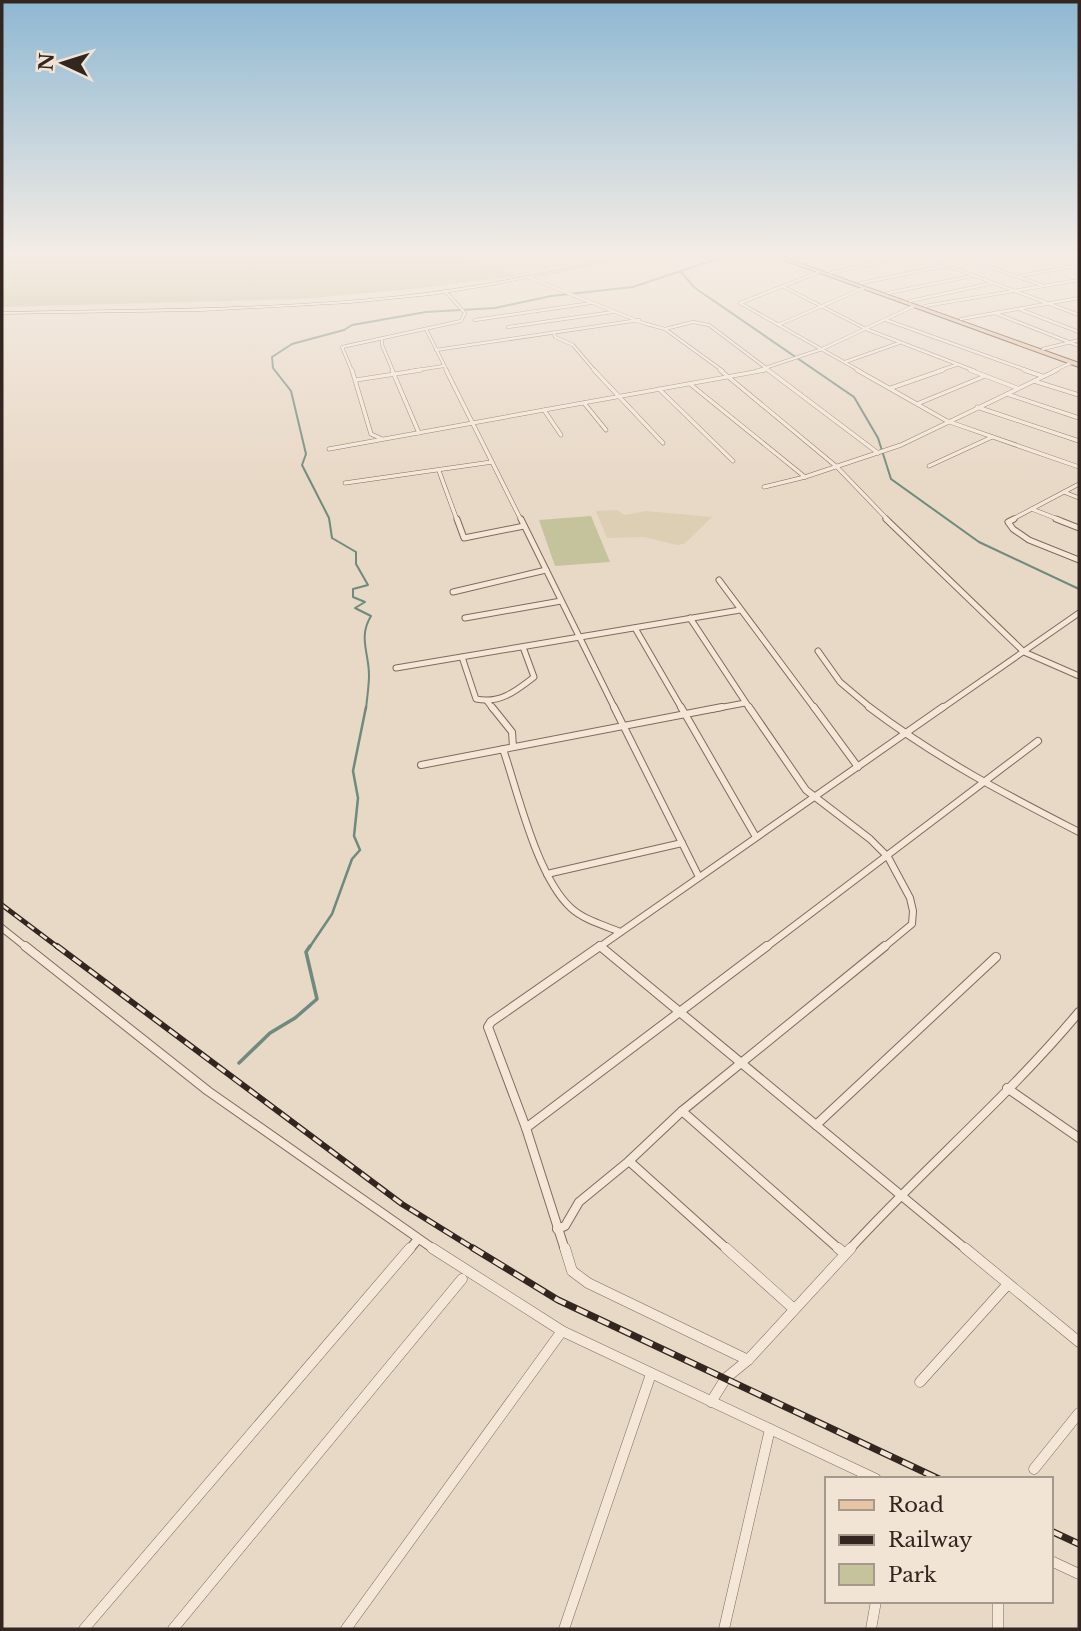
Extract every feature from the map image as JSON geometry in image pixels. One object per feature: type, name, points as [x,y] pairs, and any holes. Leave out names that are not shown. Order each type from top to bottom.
[{"type":"main road","points":[[980,329],[1071,363],[1079,363]]},
{"type":"main road","points":[[989,329],[1079,363]]},
{"type":"street","points":[[384,439],[371,434],[356,380],[342,347],[425,329]]},
{"type":"street","points":[[426,329],[699,877]]},
{"type":"street","points":[[436,350],[579,329]]},
{"type":"street","points":[[666,329],[729,376],[837,467],[1024,652],[1079,677]]},
{"type":"street","points":[[714,329],[878,453]]},
{"type":"street","points":[[786,329],[947,421],[1079,467]]},
{"type":"street","points":[[866,329],[1017,388]]},
{"type":"street","points":[[330,449],[769,369],[866,329]]},
{"type":"street","points":[[911,329],[1042,376]]},
{"type":"street","points":[[1035,329],[1079,346]]},
{"type":"street","points":[[554,333],[555,337],[573,345],[663,443]]},
{"type":"street","points":[[382,338],[419,433]]},
{"type":"street","points":[[1043,349],[1079,340]]},
{"type":"street","points":[[845,362],[900,343]]},
{"type":"street","points":[[764,487],[805,477],[901,445],[1071,363]]},
{"type":"street","points":[[891,388],[956,365]]},
{"type":"street","points":[[356,380],[444,366]]},
{"type":"street","points":[[917,404],[985,376]]},
{"type":"street","points":[[1034,381],[1079,395]]},
{"type":"street","points":[[690,384],[805,477]]},
{"type":"street","points":[[659,390],[733,461]]},
{"type":"street","points":[[1007,394],[1079,418]]},
{"type":"street","points":[[584,403],[606,429]]},
{"type":"street","points":[[976,407],[1079,441]]},
{"type":"street","points":[[544,410],[561,435]]},
{"type":"street","points":[[929,467],[992,437]]},
{"type":"street","points":[[345,483],[492,462]]},
{"type":"street","points":[[439,471],[464,538],[524,526]]},
{"type":"street","points":[[1079,484],[1010,520],[1009,525],[1013,530],[1079,560]]},
{"type":"street","points":[[1064,492],[1079,498]]},
{"type":"street","points":[[1032,509],[1079,527]]},
{"type":"street","points":[[453,592],[546,570]]},
{"type":"street","points":[[719,580],[858,766]]},
{"type":"street","points":[[465,618],[561,601]]},
{"type":"street","points":[[396,668],[740,610]]},
{"type":"street","points":[[748,1360],[588,1283],[572,1271],[526,1128],[488,1027],[491,1022],[1079,614]]},
{"type":"street","points":[[557,1230],[565,1226],[579,1202],[629,1161],[682,1111],[912,924],[915,916],[908,894],[886,856],[857,828],[812,799],[690,618]]},
{"type":"street","points":[[635,628],[756,837]]},
{"type":"street","points":[[463,657],[476,699],[487,701],[506,698],[534,677],[523,647]]},
{"type":"street","points":[[818,651],[840,682],[857,698],[920,745],[1079,832]]},
{"type":"street","points":[[487,701],[512,732],[513,747]]},
{"type":"street","points":[[421,765],[746,703]]},
{"type":"street","points":[[526,1128],[1038,741]]},
{"type":"street","points":[[503,749],[547,874],[562,900],[574,911],[620,932]]},
{"type":"street","points":[[547,874],[682,843]]},
{"type":"street","points":[[2,928],[208,1091],[418,1239],[562,1331],[872,1477]]},
{"type":"street","points":[[600,946],[1079,1342]]},
{"type":"street","points":[[816,1125],[996,957]]},
{"type":"street","points":[[712,1402],[726,1378],[748,1360],[900,1194],[1079,1012]]},
{"type":"street","points":[[1007,1088],[1079,1138]]},
{"type":"street","points":[[682,1111],[845,1254]]},
{"type":"street","points":[[629,1161],[794,1309]]},
{"type":"street","points":[[83,1629],[418,1239]]},
{"type":"street","points":[[173,1629],[462,1279]]},
{"type":"street","points":[[920,1382],[1009,1284]]},
{"type":"street","points":[[346,1629],[562,1331]]},
{"type":"street","points":[[564,1629],[651,1374]]},
{"type":"street","points":[[1034,1469],[1079,1413]]},
{"type":"street","points":[[724,1629],[770,1429]]},
{"type":"street","points":[[1053,1562],[1079,1574]]},
{"type":"street","points":[[871,1629],[876,1603]]},
{"type":"street","points":[[998,1603],[998,1629]]},
{"type":"shaded area","points":[[617,510],[625,515],[646,511],[712,517],[684,544],[677,545],[644,537],[607,538],[596,511]]},
{"type":"green space","points":[[591,516],[610,562],[555,566],[539,520]]},
{"type":"waterway","points":[[345,329],[292,344],[272,357],[273,368],[291,391],[306,454],[302,465],[329,518],[332,538],[356,552],[356,564],[368,585],[353,589],[353,597],[365,602],[355,608],[371,616],[365,631],[369,675],[366,709]]},
{"type":"waterway","points":[[755,329],[854,397],[878,438],[891,479],[979,542],[1079,589]]},
{"type":"waterway","points":[[309,948],[332,914],[352,859],[360,850],[354,836],[358,798],[353,771],[366,707]]},
{"type":"waterway","points":[[239,1063],[270,1033],[295,1018],[317,999],[306,952],[310,946]]},
{"type":"railway","points":[[2,905],[59,948]]},
{"type":"railway","points":[[57,946],[402,1204],[476,1250]]},
{"type":"railway","points":[[473,1248],[558,1300],[935,1477]]},
{"type":"railway","points":[[1053,1532],[1079,1544]]}]
